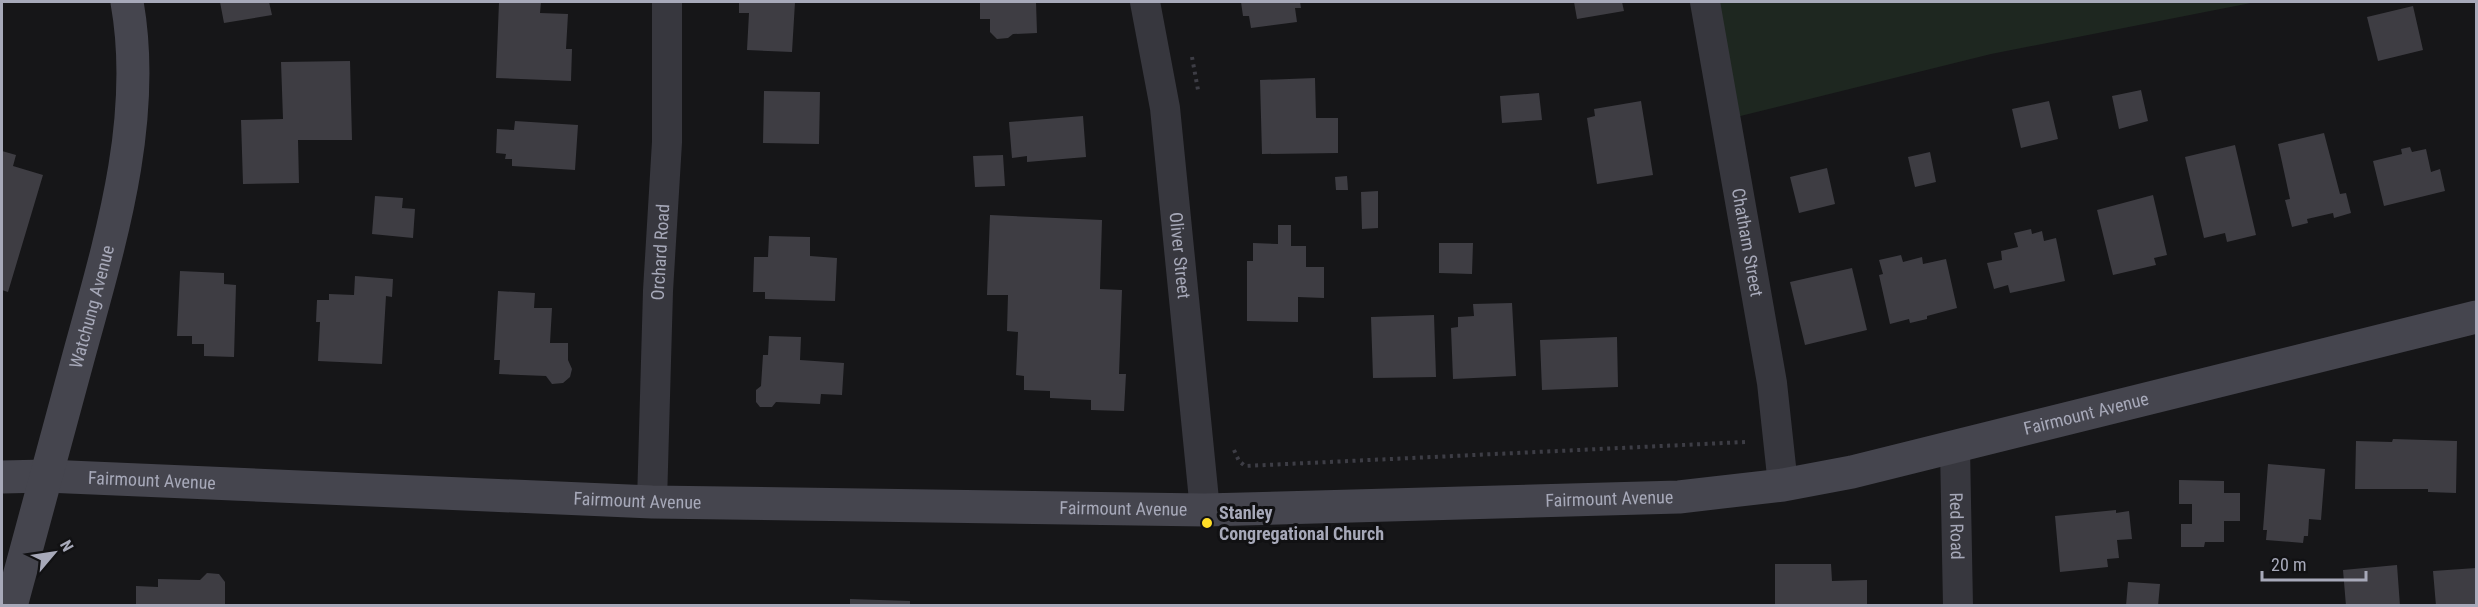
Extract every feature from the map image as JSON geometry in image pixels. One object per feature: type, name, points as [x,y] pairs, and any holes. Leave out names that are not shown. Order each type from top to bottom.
[{"type":"main road","name":"Watchung Avenue","points":[[11,606],[107,252],[128,146],[133,91],[130,18],[127,2]]},
{"type":"main road","name":"Fairmount Avenue","points":[[2,477],[46,476],[652,502],[1205,510],[1679,497],[1783,485],[1852,472],[2476,317]]},
{"type":"street","name":"Orchard Road","points":[[652,502],[658,291],[667,142],[667,2]]},
{"type":"street","name":"Oliver Street","points":[[1144,2],[1165,108],[1205,510]]},
{"type":"street","name":"Chatham Street","points":[[1705,2],[1772,383],[1783,485]]},
{"type":"street","name":"Red Road","points":[[1955,447],[1958,606]]},
{"type":"path","points":[[1191,53],[1198,96]]},
{"type":"path","points":[[1232,446],[1239,461],[1245,466],[1750,441]]},
{"type":"shaded area","points":[[1701,2],[2256,2],[1991,54],[1720,121]]},
{"type":"building","points":[[220,2],[269,2],[272,15],[224,23]]},
{"type":"building","points":[[499,2],[541,2],[540,13],[568,14],[566,49],[572,49],[571,81],[496,78]]},
{"type":"building","points":[[739,2],[795,2],[792,52],[747,50],[749,13],[739,13]]},
{"type":"building","points":[[980,2],[1036,2],[1037,33],[1013,34],[1008,38],[997,39],[990,32],[990,19],[980,19]]},
{"type":"building","points":[[1241,2],[1300,2],[1301,8],[1295,8],[1297,22],[1251,28],[1249,16],[1243,16]]},
{"type":"building","points":[[1574,2],[1622,2],[1624,11],[1577,19]]},
{"type":"building","points":[[2413,6],[2423,50],[2378,61],[2367,17]]},
{"type":"building","points":[[350,61],[352,140],[298,140],[299,183],[243,184],[241,120],[283,119],[281,62]]},
{"type":"building","points":[[1315,78],[1316,118],[1338,118],[1338,153],[1262,154],[1260,80]]},
{"type":"building","points":[[2141,90],[2148,121],[2119,129],[2112,96]]},
{"type":"building","points":[[764,91],[820,92],[819,144],[763,143]]},
{"type":"building","points":[[1539,93],[1542,120],[1502,123],[1500,96]]},
{"type":"building","points":[[1641,101],[1653,175],[1597,184],[1587,118],[1595,116],[1594,109]]},
{"type":"building","points":[[2049,101],[2058,139],[2021,148],[2012,109]]},
{"type":"building","points":[[1083,116],[1086,157],[1027,162],[1027,156],[1012,158],[1009,122]]},
{"type":"building","points":[[515,121],[578,125],[575,170],[512,166],[512,159],[505,159],[506,154],[496,153],[497,129],[514,130]]},
{"type":"building","points":[[2324,133],[2340,194],[2346,193],[2351,213],[2334,218],[2333,213],[2307,219],[2308,223],[2292,227],[2285,200],[2290,199],[2278,144]]},
{"type":"building","points":[[2235,145],[2256,235],[2227,242],[2225,233],[2204,238],[2185,157]]},
{"type":"building","points":[[2410,147],[2412,152],[2426,149],[2431,172],[2440,169],[2445,191],[2384,206],[2373,161],[2402,154],[2401,149]]},
{"type":"building","points":[[2,151],[16,155],[13,166],[43,175],[8,292],[2,290]]},
{"type":"building","points":[[1930,152],[1936,182],[1915,187],[1908,157]]},
{"type":"building","points":[[1003,155],[1005,186],[975,187],[973,156]]},
{"type":"building","points":[[1827,168],[1835,204],[1799,213],[1790,177]]},
{"type":"building","points":[[1347,176],[1348,190],[1336,190],[1335,177]]},
{"type":"building","points":[[1378,191],[1378,228],[1362,229],[1361,192]]},
{"type":"building","points":[[2153,195],[2167,255],[2154,258],[2156,265],[2113,275],[2097,210]]},
{"type":"building","points":[[375,196],[403,198],[402,208],[415,209],[413,238],[372,234]]},
{"type":"building","points":[[990,215],[1102,220],[1100,289],[1122,290],[1119,374],[1126,374],[1124,411],[1091,410],[1091,400],[1050,398],[1050,391],[1024,390],[1024,376],[1016,375],[1018,332],[1007,331],[1008,295],[987,295]]},
{"type":"building","points":[[1278,225],[1291,225],[1291,246],[1306,246],[1306,267],[1324,267],[1324,298],[1298,297],[1298,322],[1247,321],[1247,261],[1253,261],[1253,243],[1278,244]]},
{"type":"building","points":[[2031,229],[2032,234],[2042,231],[2044,241],[2056,238],[2065,281],[2010,293],[2008,285],[1994,289],[1987,263],[2002,260],[2001,251],[2018,247],[2014,233]]},
{"type":"building","points":[[769,236],[810,237],[810,256],[837,258],[835,301],[765,299],[765,292],[753,292],[754,257],[768,257]]},
{"type":"building","points":[[1439,243],[1473,243],[1472,274],[1439,273]]},
{"type":"building","points":[[1901,255],[1903,262],[1922,257],[1923,264],[1946,259],[1957,308],[1927,316],[1927,319],[1910,323],[1909,319],[1890,324],[1879,275],[1883,274],[1879,260]]},
{"type":"building","points":[[1852,268],[1867,330],[1805,345],[1790,282]]},
{"type":"building","points":[[180,271],[224,273],[224,284],[236,285],[234,357],[204,356],[204,344],[192,344],[192,336],[177,336]]},
{"type":"building","points":[[355,276],[393,279],[392,297],[386,296],[382,364],[318,361],[320,322],[316,322],[317,300],[329,300],[329,294],[354,295]]},
{"type":"building","points":[[498,291],[535,293],[534,308],[552,308],[550,343],[568,343],[568,360],[572,369],[570,377],[563,383],[552,384],[546,376],[499,374],[500,360],[494,360]]},
{"type":"building","points":[[1512,303],[1516,376],[1453,379],[1451,328],[1458,327],[1458,317],[1474,316],[1473,304]]},
{"type":"building","points":[[1434,315],[1436,377],[1373,378],[1371,317]]},
{"type":"building","points":[[769,336],[801,337],[800,360],[844,363],[842,395],[821,394],[820,404],[776,402],[772,407],[760,407],[756,402],[756,390],[761,386],[763,355],[768,355]]},
{"type":"building","points":[[1617,337],[1618,387],[1542,390],[1540,340]]},
{"type":"building","points":[[2393,439],[2457,441],[2456,493],[2428,492],[2428,489],[2355,489],[2356,441],[2392,442]]},
{"type":"building","points":[[2268,464],[2325,469],[2321,520],[2309,519],[2308,536],[2304,536],[2303,543],[2266,540],[2267,530],[2263,530]]},
{"type":"building","points":[[2179,480],[2224,481],[2224,493],[2240,493],[2240,521],[2224,521],[2224,542],[2205,542],[2204,547],[2181,547],[2181,524],[2192,524],[2192,504],[2179,504]]},
{"type":"building","points":[[2116,510],[2116,513],[2129,511],[2132,539],[2117,540],[2119,558],[2107,559],[2108,567],[2060,572],[2055,516]]},
{"type":"building","points":[[1775,564],[1831,564],[1832,581],[1867,580],[1867,606],[1775,606]]},
{"type":"building","points":[[2397,565],[2400,606],[2346,606],[2343,570]]},
{"type":"building","points":[[2476,568],[2476,606],[2436,606],[2433,571]]},
{"type":"building","points":[[207,573],[219,574],[225,582],[225,606],[136,606],[136,586],[158,587],[158,579],[200,580]]},
{"type":"building","points":[[2128,582],[2160,584],[2158,606],[2126,606]]},
{"type":"building","points":[[850,599],[910,601],[910,606],[850,606]]},
{"type":"place","name":"Stanley Congregational Church","points":[[1207,523]]}]
